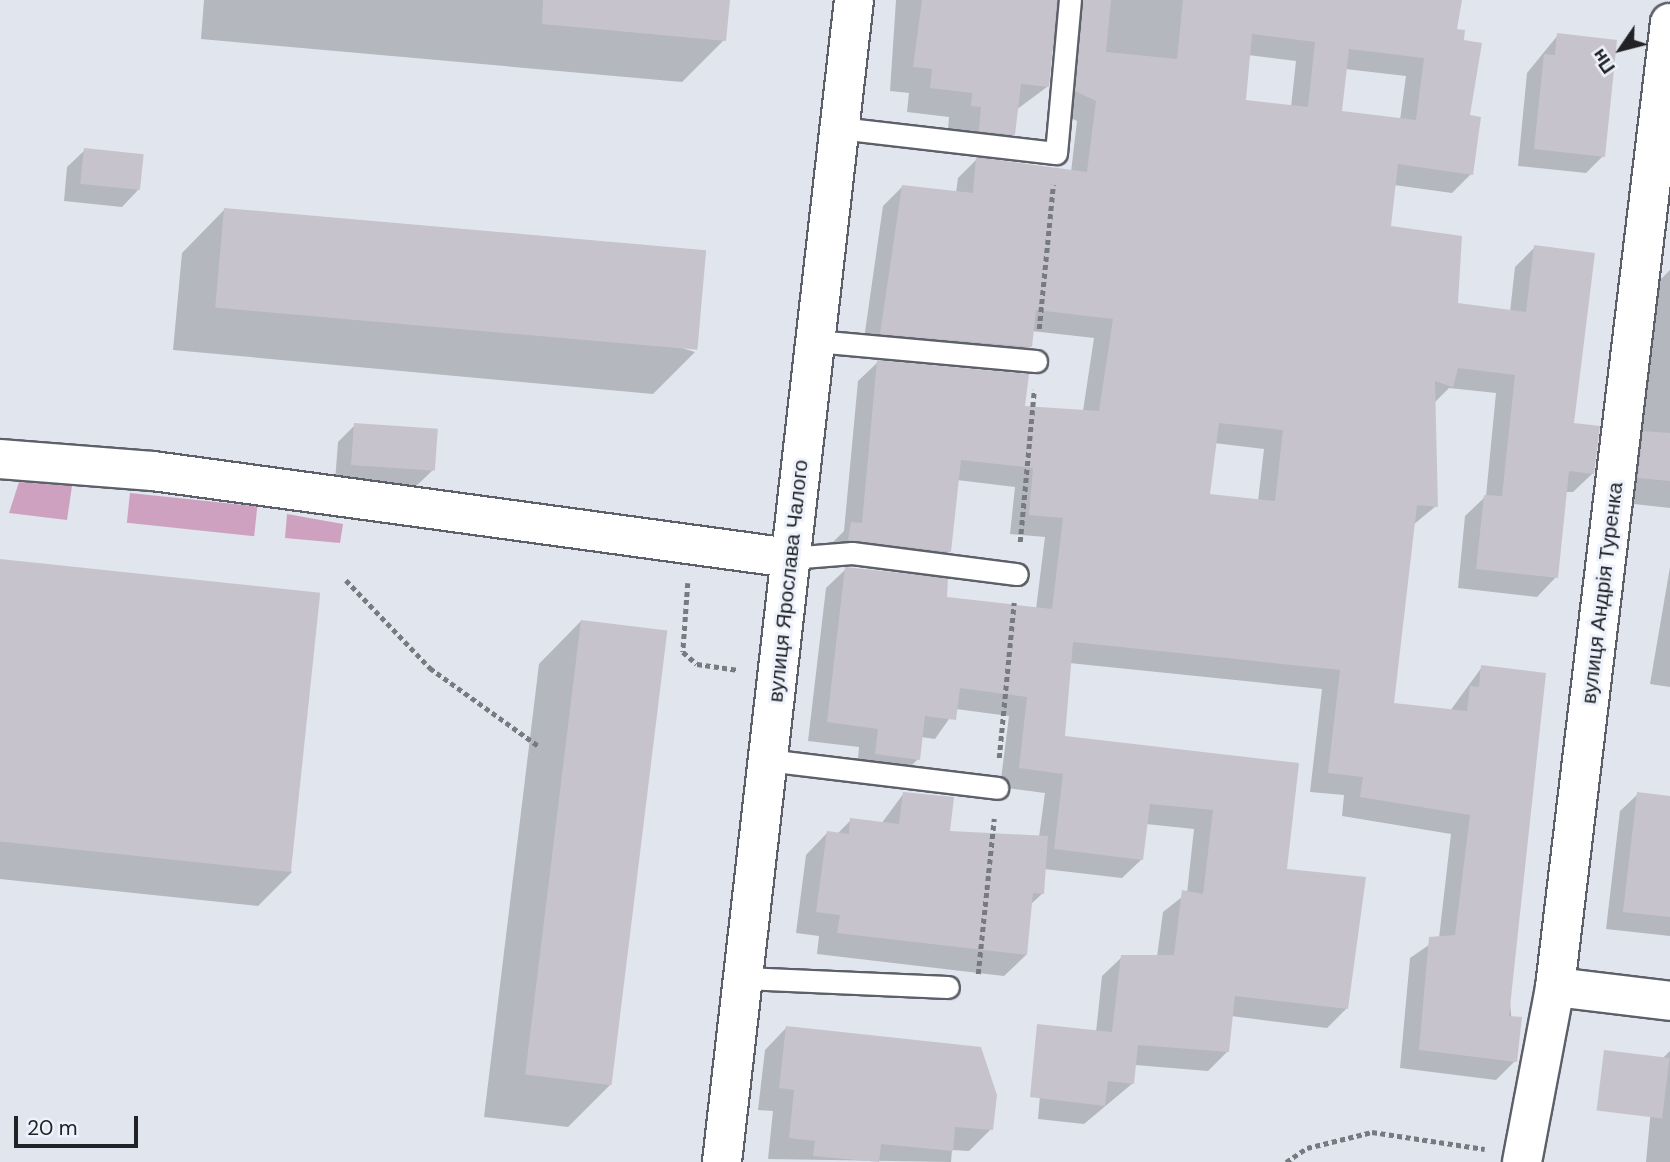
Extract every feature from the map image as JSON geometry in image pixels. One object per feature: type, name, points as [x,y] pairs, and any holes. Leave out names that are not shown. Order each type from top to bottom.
[{"type":"street","name":"вулиця Ярослава Чалого","points":[[722,1162],[853,0]]},
{"type":"street","name":"вулиця Андрія Туренка","points":[[1523,1158],[1555,988],[1670,23]]},
{"type":"street","points":[[0,459],[153,471],[693,547],[790,558]]},
{"type":"street","points":[[1555,988],[1670,1001]]},
{"type":"lane","points":[[839,128],[1056,153],[1070,0]]},
{"type":"lane","points":[[815,341],[1036,361]]},
{"type":"lane","points":[[790,558],[848,553],[1016,582]]},
{"type":"lane","points":[[767,760],[996,798]]},
{"type":"lane","points":[[743,978],[948,986]]},
{"type":"path","points":[[1042,298],[1056,153]]},
{"type":"path","points":[[1020,547],[1034,387]]},
{"type":"path","points":[[693,547],[683,652],[697,664],[777,675]]},
{"type":"path","points":[[346,580],[430,668],[540,747]]},
{"type":"path","points":[[999,766],[1016,582]]},
{"type":"path","points":[[948,986],[964,986],[978,973],[996,798]]},
{"type":"path","points":[[1286,1162],[1307,1148],[1372,1132],[1523,1158]]},
{"type":"shaded area","points":[[19,482],[72,486],[67,520],[9,513]]},
{"type":"shaded area","points":[[130,493],[257,506],[254,536],[127,523]]},
{"type":"shaded area","points":[[287,514],[343,524],[340,543],[285,538]]},
{"type":"building","points":[[543,0],[730,0],[726,41],[542,24]]},
{"type":"building","points":[[922,0],[1057,0],[1049,87],[1021,84],[1015,135],[979,131],[981,107],[971,106],[972,93],[930,88],[932,69],[913,67]]},
{"type":"building","points":[[1083,0],[1111,0],[1106,52],[1177,59],[1183,0],[1462,0],[1457,29],[1465,30],[1464,40],[1482,43],[1470,115],[1481,117],[1473,175],[1398,164],[1391,226],[1462,236],[1458,303],[1526,312],[1534,245],[1595,253],[1574,423],[1600,426],[1594,474],[1569,471],[1558,578],[1476,569],[1484,495],[1502,496],[1515,375],[1458,368],[1453,387],[1435,381],[1438,507],[1417,505],[1394,703],[1467,711],[1470,686],[1479,687],[1481,665],[1546,673],[1509,1016],[1522,1017],[1517,1062],[1419,1050],[1429,937],[1455,935],[1470,815],[1360,797],[1363,777],[1328,773],[1340,670],[1073,642],[1065,736],[1299,763],[1287,869],[1366,877],[1348,1009],[1235,996],[1229,1052],[1138,1045],[1134,1084],[1108,1081],[1105,1106],[1030,1097],[1037,1024],[1112,1032],[1121,955],[1174,955],[1182,890],[1203,894],[1213,810],[1150,804],[1143,860],[1054,849],[1063,774],[1019,768],[1027,697],[960,688],[956,720],[925,716],[920,760],[875,754],[878,729],[827,722],[845,567],[948,578],[947,597],[1052,609],[1063,518],[1029,515],[1033,468],[961,460],[951,552],[848,540],[851,522],[862,523],[877,360],[1029,374],[1025,406],[1099,411],[1113,319],[1036,310],[1032,347],[880,334],[902,185],[973,193],[976,157],[1087,172],[1096,101],[1075,91]],"holes":[[[1252,34],[1315,42],[1308,107],[1246,100]],[[1349,49],[1424,58],[1416,120],[1342,111]],[[1219,423],[1283,430],[1275,501],[1210,494]]]},
{"type":"building","points":[[1557,33],[1617,40],[1605,157],[1534,149],[1544,54],[1555,55]]},
{"type":"building","points":[[84,148],[144,154],[140,190],[80,184]]},
{"type":"building","points":[[224,208],[706,250],[697,350],[215,308]]},
{"type":"building","points":[[354,423],[438,429],[435,471],[351,465]]},
{"type":"building","points":[[1643,431],[1670,433],[1670,481],[1638,478]]},
{"type":"building","points":[[0,559],[320,593],[291,872],[0,842]]},
{"type":"building","points":[[581,620],[667,631],[612,1085],[525,1075]]},
{"type":"building","points":[[903,792],[954,797],[950,831],[1048,836],[1044,894],[1033,893],[1027,955],[837,933],[840,915],[816,912],[827,831],[849,834],[850,818],[899,824]]},
{"type":"building","points":[[1637,792],[1670,796],[1670,917],[1623,912]]},
{"type":"building","points":[[786,1026],[981,1047],[997,1095],[993,1130],[955,1127],[953,1151],[881,1144],[879,1162],[813,1156],[815,1141],[789,1138],[794,1090],[779,1088]]},
{"type":"building","points":[[1604,1050],[1670,1058],[1662,1119],[1597,1111]]}]
